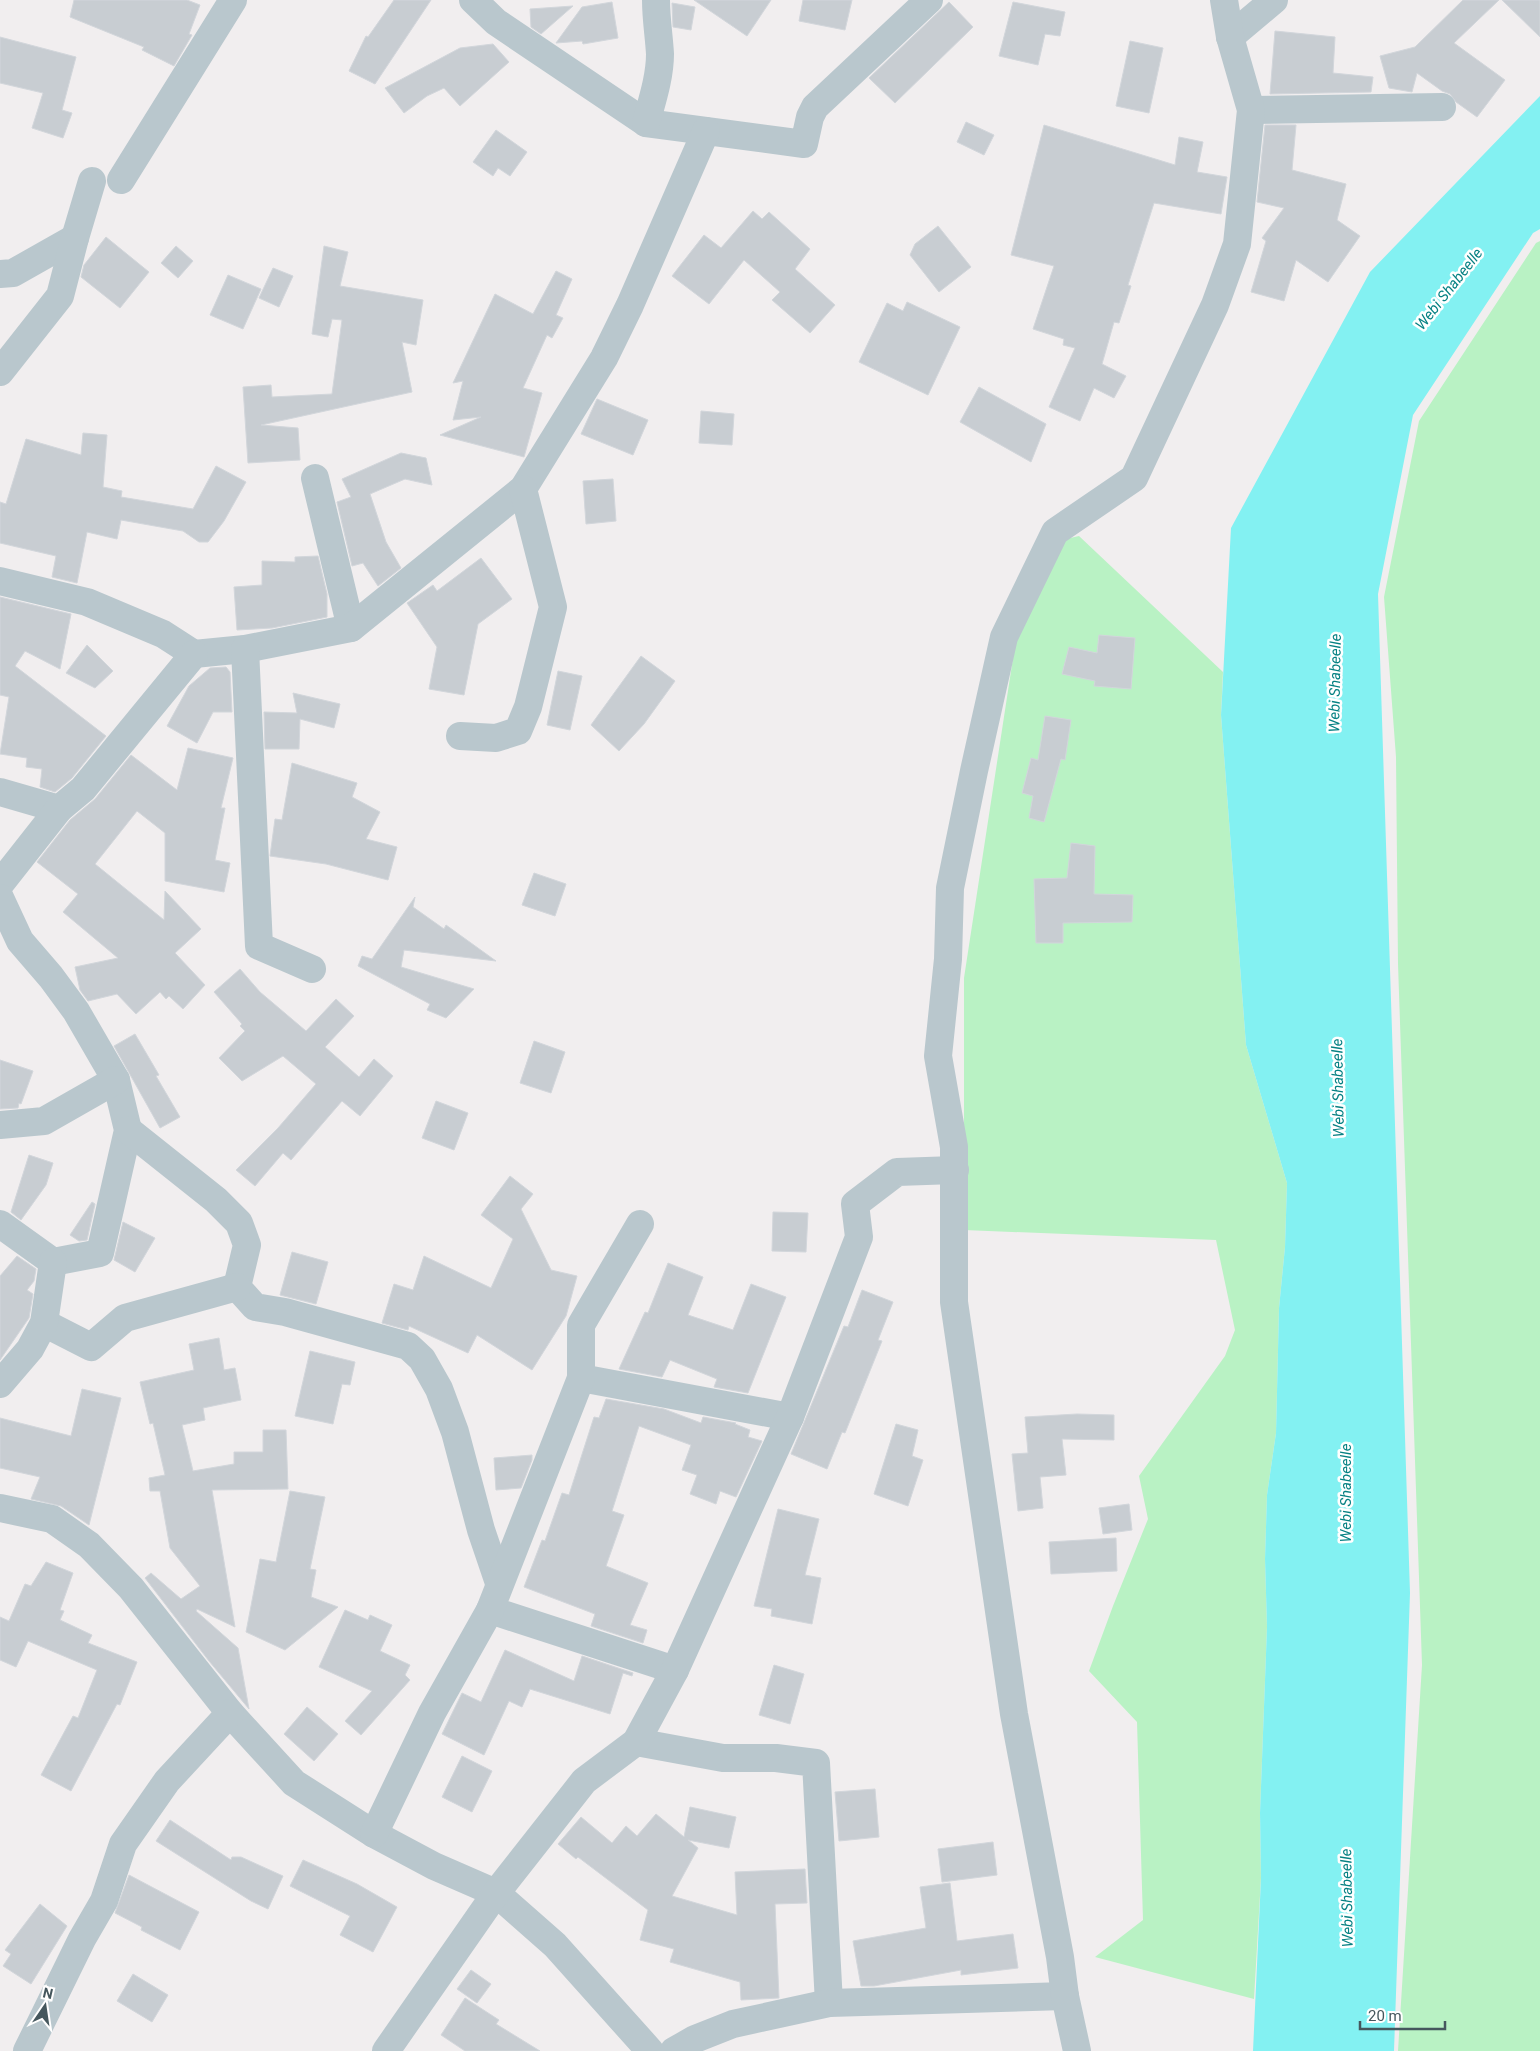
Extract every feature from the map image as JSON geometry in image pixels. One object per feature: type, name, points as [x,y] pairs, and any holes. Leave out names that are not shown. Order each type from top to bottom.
[{"type":"street","points":[[120,180],[233,0]]},
{"type":"street","points":[[473,0],[496,22],[646,123],[804,144],[810,117],[815,107],[929,0]]},
{"type":"street","points":[[646,123],[655,90],[660,55],[656,0]]},
{"type":"street","points":[[1077,2051],[1065,1996],[1060,1957],[1014,1714],[954,1302],[954,1147],[938,1056],[948,959],[950,888],[1004,638],[1055,532],[1134,478],[1215,305],[1237,244],[1251,110],[1230,37],[1224,0]]},
{"type":"street","points":[[1230,37],[1274,0]]},
{"type":"street","points":[[1251,110],[1442,107]]},
{"type":"street","points":[[0,581],[87,602],[163,634],[194,654],[245,649],[351,628],[523,489],[604,358],[630,305],[706,131]]},
{"type":"street","points":[[0,372],[60,296],[92,181]]},
{"type":"street","points":[[0,274],[13,273],[75,238]]},
{"type":"street","points":[[315,478],[351,628]]},
{"type":"street","points":[[460,736],[496,738],[518,732],[528,707],[553,607],[523,489]]},
{"type":"street","points":[[245,649],[259,946],[312,969]]},
{"type":"street","points":[[0,884],[59,810],[83,790],[194,654]]},
{"type":"street","points":[[0,792],[59,810]]},
{"type":"street","points":[[0,898],[20,941],[52,977],[76,1011],[116,1080],[128,1130],[100,1253],[53,1262],[0,1224]]},
{"type":"street","points":[[0,1125],[44,1121],[116,1080]]},
{"type":"street","points":[[128,1130],[216,1200],[239,1224],[247,1245],[237,1287]]},
{"type":"street","points":[[386,2051],[496,1893],[584,1781],[636,1742],[675,1670],[790,1417],[859,1236],[855,1204],[897,1172],[955,1170]]},
{"type":"street","points":[[374,1834],[432,1713],[490,1610],[581,1378],[581,1325],[640,1224]]},
{"type":"street","points":[[0,1384],[30,1349],[44,1323],[53,1262]]},
{"type":"street","points":[[44,1323],[91,1347],[125,1318],[237,1287]]},
{"type":"street","points":[[237,1287],[255,1307],[284,1312],[408,1346],[422,1359],[439,1389],[455,1432],[481,1530],[500,1583]]},
{"type":"street","points":[[581,1378],[790,1417]]},
{"type":"street","points":[[0,1508],[52,1519],[88,1545],[131,1588],[230,1713],[294,1782],[374,1834],[434,1866],[496,1893],[555,1944],[650,2051]]},
{"type":"street","points":[[490,1610],[675,1670]]},
{"type":"street","points":[[27,2051],[82,1939],[104,1900],[124,1844],[167,1781],[230,1713]]},
{"type":"street","points":[[636,1742],[722,1758],[776,1758],[816,1763],[829,2003]]},
{"type":"street","points":[[674,2051],[695,2039],[733,2024],[829,2003],[1065,1996]]},
{"type":"green space","points":[[1540,241],[1540,2051],[1398,2051],[1422,1665],[1398,964],[1396,757],[1384,597],[1419,421],[1536,243]]},
{"type":"green space","points":[[1079,536],[1223,672],[1221,715],[1246,1045],[1287,1183],[1285,1247],[1279,1308],[1276,1433],[1267,1495],[1265,1559],[1267,1627],[1260,1813],[1261,1878],[1254,1999],[1095,1957],[1143,1920],[1137,1722],[1089,1671],[1148,1519],[1139,1476],[1225,1356],[1235,1330],[1216,1240],[964,1230],[964,978],[1017,632],[1057,541]]},
{"type":"water","name":"Webi Shabeelle","points":[[1540,96],[1540,229],[1533,233],[1413,415],[1378,594],[1410,1593],[1394,2051],[1253,2051],[1261,1878],[1260,1813],[1267,1627],[1265,1559],[1267,1495],[1276,1433],[1279,1308],[1285,1247],[1287,1183],[1246,1045],[1221,715],[1231,528],[1370,272]]},
{"type":"building","points":[[74,0],[187,0],[200,5],[189,34],[192,35],[174,66],[142,50],[144,47],[70,17]]},
{"type":"building","points":[[394,0],[431,0],[375,84],[349,71],[366,36],[368,37]]},
{"type":"building","points":[[694,0],[771,0],[747,36]]},
{"type":"building","points":[[803,0],[852,0],[845,30],[799,21]]},
{"type":"building","points":[[1463,0],[1499,0],[1454,43],[1505,80],[1477,117],[1456,102],[1450,94],[1442,91],[1417,73],[1412,92],[1389,88],[1380,56],[1415,47]]},
{"type":"building","points":[[1502,0],[1540,0],[1540,37]]},
{"type":"building","points":[[612,2],[618,38],[583,44],[582,41],[556,43],[582,7]]},
{"type":"building","points":[[949,2],[973,27],[895,103],[869,78]]},
{"type":"building","points":[[1013,2],[1065,12],[1060,36],[1045,34],[1038,65],[999,56]]},
{"type":"building","points":[[672,3],[695,7],[691,30],[673,27]]},
{"type":"building","points":[[573,6],[541,34],[531,27],[530,9]]},
{"type":"building","points":[[1275,31],[1335,37],[1333,73],[1373,77],[1371,92],[1270,94]]},
{"type":"building","points":[[0,37],[76,57],[62,110],[72,113],[63,138],[32,128],[43,93],[0,83]]},
{"type":"building","points":[[1130,41],[1163,48],[1149,113],[1116,106]]},
{"type":"building","points":[[493,44],[509,62],[460,106],[444,88],[427,96],[404,113],[385,88],[460,48]]},
{"type":"building","points":[[966,122],[994,135],[984,155],[957,142]]},
{"type":"building","points":[[1044,125],[1175,165],[1179,137],[1203,142],[1197,172],[1227,177],[1221,214],[1154,203],[1128,285],[1131,286],[1119,323],[1114,322],[1102,364],[1126,376],[1114,398],[1094,388],[1080,421],[1049,407],[1075,348],[1063,345],[1064,339],[1033,329],[1054,266],[1011,255]]},
{"type":"building","points":[[1265,125],[1296,125],[1292,170],[1346,184],[1337,220],[1360,236],[1328,282],[1296,260],[1284,301],[1251,292],[1266,241],[1262,238],[1284,208],[1257,202]]},
{"type":"building","points":[[496,130],[527,152],[510,176],[498,168],[493,176],[473,162]]},
{"type":"building","points":[[753,211],[762,219],[769,212],[810,249],[795,269],[835,305],[810,333],[772,300],[780,292],[744,260],[709,304],[672,276],[704,235],[721,248]]},
{"type":"building","points":[[938,226],[971,267],[939,292],[910,255],[915,244]]},
{"type":"building","points":[[106,237],[149,272],[120,308],[81,277],[84,265]]},
{"type":"building","points":[[176,246],[193,261],[178,278],[161,263]]},
{"type":"building","points":[[324,246],[348,252],[340,286],[423,300],[416,345],[402,342],[412,392],[261,425],[298,428],[300,460],[248,463],[243,387],[271,385],[272,397],[332,394],[342,320],[332,319],[328,337],[312,334]]},
{"type":"building","points":[[273,268],[293,276],[279,307],[259,298]]},
{"type":"building","points":[[556,271],[572,279],[556,315],[563,318],[552,338],[547,335],[523,388],[542,393],[524,457],[440,435],[481,417],[453,420],[463,381],[453,383],[495,294],[533,314]]},
{"type":"building","points":[[228,275],[261,289],[243,329],[210,315]]},
{"type":"building","points":[[907,302],[960,327],[928,395],[859,362],[887,303],[903,311]]},
{"type":"building","points":[[979,387],[1046,424],[1031,462],[960,422]]},
{"type":"building","points":[[597,399],[648,420],[633,455],[581,434]]},
{"type":"building","points":[[701,411],[734,414],[732,445],[699,443]]},
{"type":"building","points":[[83,433],[107,435],[103,487],[122,491],[121,497],[193,509],[216,466],[246,482],[224,521],[208,542],[199,542],[183,531],[121,520],[117,539],[87,532],[77,583],[52,577],[56,556],[0,543],[0,502],[6,504],[26,439],[81,455]]},
{"type":"building","points":[[401,453],[426,458],[432,485],[405,479],[370,494],[386,542],[401,568],[378,586],[363,563],[352,566],[337,502],[351,497],[342,479]]},
{"type":"building","points":[[613,479],[616,521],[586,524],[583,481]]},
{"type":"building","points":[[318,556],[327,594],[327,617],[272,628],[237,630],[234,587],[262,585],[262,561],[295,562],[295,557]]},
{"type":"building","points":[[481,558],[512,599],[478,624],[464,695],[429,689],[437,647],[407,603],[433,585],[437,591]]},
{"type":"building","points":[[0,597],[71,614],[60,669],[25,651],[15,666],[106,736],[72,778],[55,792],[40,787],[42,769],[26,767],[27,758],[0,754],[9,697],[0,695]]},
{"type":"building","points":[[1099,635],[1135,638],[1131,689],[1094,686],[1095,681],[1062,674],[1069,647],[1097,653]]},
{"type":"building","points":[[87,645],[113,671],[95,688],[66,673]]},
{"type":"building","points":[[641,656],[675,681],[644,724],[619,751],[591,725]]},
{"type":"building","points":[[226,667],[230,672],[232,712],[213,712],[197,743],[167,726],[189,686],[210,668]]},
{"type":"building","points":[[558,671],[582,676],[570,730],[547,725]]},
{"type":"building","points":[[293,693],[340,704],[334,728],[300,719],[299,749],[265,749],[264,712],[297,713]]},
{"type":"building","points":[[1045,716],[1071,720],[1065,760],[1061,759],[1044,822],[1029,818],[1033,796],[1022,793],[1031,758],[1038,760]]},
{"type":"building","points":[[188,748],[233,758],[221,808],[225,808],[215,860],[230,863],[224,892],[165,881],[165,833],[137,811],[95,864],[164,920],[165,891],[201,929],[175,953],[205,985],[183,1009],[169,996],[166,999],[160,992],[136,1014],[117,994],[88,1001],[80,990],[75,967],[118,958],[63,912],[78,894],[37,862],[70,820],[95,799],[131,755],[177,790]]},
{"type":"building","points":[[292,763],[357,783],[352,797],[380,812],[366,839],[397,847],[388,880],[326,864],[270,856],[275,819],[282,820]]},
{"type":"building","points":[[1071,843],[1095,846],[1094,894],[1133,895],[1132,922],[1063,923],[1063,943],[1036,943],[1034,879],[1067,878]]},
{"type":"building","points":[[534,873],[566,884],[555,916],[522,905]]},
{"type":"building","points":[[415,897],[413,907],[444,929],[446,925],[496,961],[404,950],[401,967],[474,989],[446,1018],[427,1010],[430,1004],[358,966],[362,956],[372,959]]},
{"type":"building","points":[[240,969],[260,992],[306,1031],[336,999],[354,1016],[325,1047],[359,1077],[374,1059],[393,1076],[360,1116],[342,1101],[291,1160],[283,1153],[255,1186],[236,1170],[278,1128],[316,1084],[283,1056],[242,1081],[219,1058],[245,1031],[240,1026],[242,1024],[214,992]]},
{"type":"building","points":[[135,1034],[159,1075],[156,1076],[180,1117],[160,1128],[114,1046]]},
{"type":"building","points":[[534,1041],[565,1052],[551,1093],[520,1083]]},
{"type":"building","points":[[0,1060],[33,1071],[18,1108],[0,1109]]},
{"type":"building","points":[[436,1101],[468,1113],[454,1150],[422,1138]]},
{"type":"building","points":[[29,1155],[53,1163],[46,1185],[21,1220],[11,1212]]},
{"type":"building","points":[[510,1176],[533,1194],[521,1209],[551,1270],[577,1276],[566,1316],[532,1370],[477,1335],[468,1353],[409,1326],[408,1330],[382,1323],[394,1284],[413,1290],[424,1256],[491,1288],[513,1239],[481,1215]]},
{"type":"building","points":[[92,1202],[95,1204],[87,1240],[79,1241],[70,1235]]},
{"type":"building","points":[[773,1212],[808,1213],[806,1252],[772,1251]]},
{"type":"building","points":[[123,1222],[155,1238],[135,1272],[114,1260]]},
{"type":"building","points":[[292,1252],[328,1262],[316,1304],[280,1295]]},
{"type":"building","points":[[17,1256],[36,1269],[34,1281],[27,1290],[33,1294],[29,1318],[0,1360],[0,1276]]},
{"type":"building","points":[[668,1263],[703,1277],[688,1315],[733,1330],[751,1284],[786,1297],[748,1393],[714,1387],[717,1379],[670,1360],[662,1377],[619,1369],[645,1312],[648,1313]]},
{"type":"building","points":[[862,1290],[893,1302],[878,1340],[882,1341],[845,1433],[842,1432],[827,1469],[791,1454],[844,1326],[848,1327]]},
{"type":"building","points":[[219,1338],[224,1370],[235,1368],[241,1400],[203,1408],[205,1420],[182,1425],[193,1471],[234,1464],[234,1452],[263,1452],[263,1430],[286,1430],[288,1489],[212,1490],[235,1627],[197,1609],[196,1611],[238,1648],[249,1709],[145,1578],[151,1573],[181,1599],[200,1586],[170,1548],[160,1491],[150,1491],[149,1478],[165,1475],[153,1423],[150,1424],[140,1382],[194,1370],[189,1344]]},
{"type":"building","points":[[310,1351],[355,1362],[350,1385],[342,1384],[333,1424],[295,1416]]},
{"type":"building","points":[[82,1389],[121,1398],[89,1525],[61,1506],[31,1499],[40,1477],[0,1468],[0,1418],[71,1436]]},
{"type":"building","points":[[606,1399],[664,1409],[701,1423],[703,1417],[736,1423],[750,1430],[748,1437],[762,1441],[736,1497],[720,1491],[716,1504],[690,1494],[697,1475],[682,1470],[691,1445],[639,1426],[612,1511],[624,1515],[606,1566],[648,1583],[630,1625],[647,1630],[643,1643],[591,1626],[595,1614],[524,1587],[542,1540],[545,1541],[562,1493],[569,1495],[594,1417],[599,1418]]},
{"type":"building","points":[[1077,1414],[1114,1415],[1114,1440],[1062,1439],[1066,1475],[1040,1477],[1043,1508],[1018,1511],[1012,1454],[1028,1453],[1025,1417]]},
{"type":"building","points":[[896,1424],[918,1430],[912,1456],[923,1460],[908,1506],[874,1494]]},
{"type":"building","points":[[532,1455],[532,1460],[521,1488],[496,1490],[494,1458]]},
{"type":"building","points":[[290,1491],[325,1497],[310,1569],[316,1570],[311,1597],[338,1607],[285,1650],[246,1632],[260,1559],[276,1562]]},
{"type":"building","points":[[1129,1504],[1132,1530],[1103,1534],[1099,1508]]},
{"type":"building","points":[[778,1509],[819,1519],[805,1575],[821,1578],[812,1624],[771,1616],[772,1609],[754,1606]]},
{"type":"building","points":[[1116,1538],[1117,1571],[1051,1574],[1049,1542]]},
{"type":"building","points":[[46,1562],[73,1573],[60,1610],[64,1611],[60,1620],[92,1635],[88,1643],[137,1662],[120,1705],[117,1704],[71,1791],[41,1775],[73,1716],[78,1718],[97,1670],[28,1641],[16,1667],[0,1660],[0,1617],[9,1621],[25,1584],[31,1586]]},
{"type":"building","points":[[345,1610],[368,1620],[370,1615],[392,1625],[380,1651],[410,1665],[405,1675],[410,1680],[361,1735],[345,1721],[372,1691],[319,1667]]},
{"type":"building","points":[[505,1650],[574,1681],[582,1656],[633,1673],[632,1676],[623,1673],[610,1714],[530,1689],[522,1707],[509,1701],[484,1755],[442,1734],[462,1693],[481,1702]]},
{"type":"building","points":[[774,1665],[804,1674],[790,1724],[759,1715]]},
{"type":"building","points":[[307,1707],[338,1734],[314,1761],[284,1734]]},
{"type":"building","points":[[462,1756],[492,1771],[472,1812],[442,1797]]},
{"type":"building","points":[[875,1789],[879,1837],[839,1841],[835,1792]]},
{"type":"building","points":[[690,1807],[736,1817],[729,1848],[688,1840],[698,1848],[672,1896],[737,1915],[735,1872],[805,1869],[807,1903],[775,1904],[779,1998],[741,2000],[740,1982],[670,1962],[674,1949],[640,1940],[648,1910],[558,1844],[581,1817],[612,1843],[626,1826],[637,1836],[656,1814],[684,1837]]},
{"type":"building","points":[[170,1820],[231,1860],[232,1857],[241,1857],[283,1876],[268,1909],[251,1901],[156,1841]]},
{"type":"building","points":[[993,1842],[997,1875],[942,1882],[938,1849]]},
{"type":"building","points":[[303,1860],[357,1884],[397,1907],[373,1952],[340,1935],[350,1916],[290,1886]]},
{"type":"building","points":[[129,1875],[199,1912],[180,1950],[141,1930],[142,1927],[115,1913]]},
{"type":"building","points":[[950,1883],[957,1941],[1013,1934],[1018,1968],[961,1975],[961,1970],[874,1986],[861,1986],[853,1941],[926,1928],[920,1887]]},
{"type":"building","points":[[40,1904],[67,1926],[31,1984],[3,1966],[11,1954],[5,1950]]},
{"type":"building","points":[[471,1970],[491,1984],[477,2003],[457,1989]]},
{"type":"building","points":[[133,1974],[168,1995],[152,2022],[117,2001]]},
{"type":"building","points":[[465,1998],[499,2020],[496,2024],[540,2051],[465,2051],[441,2035]]}]
